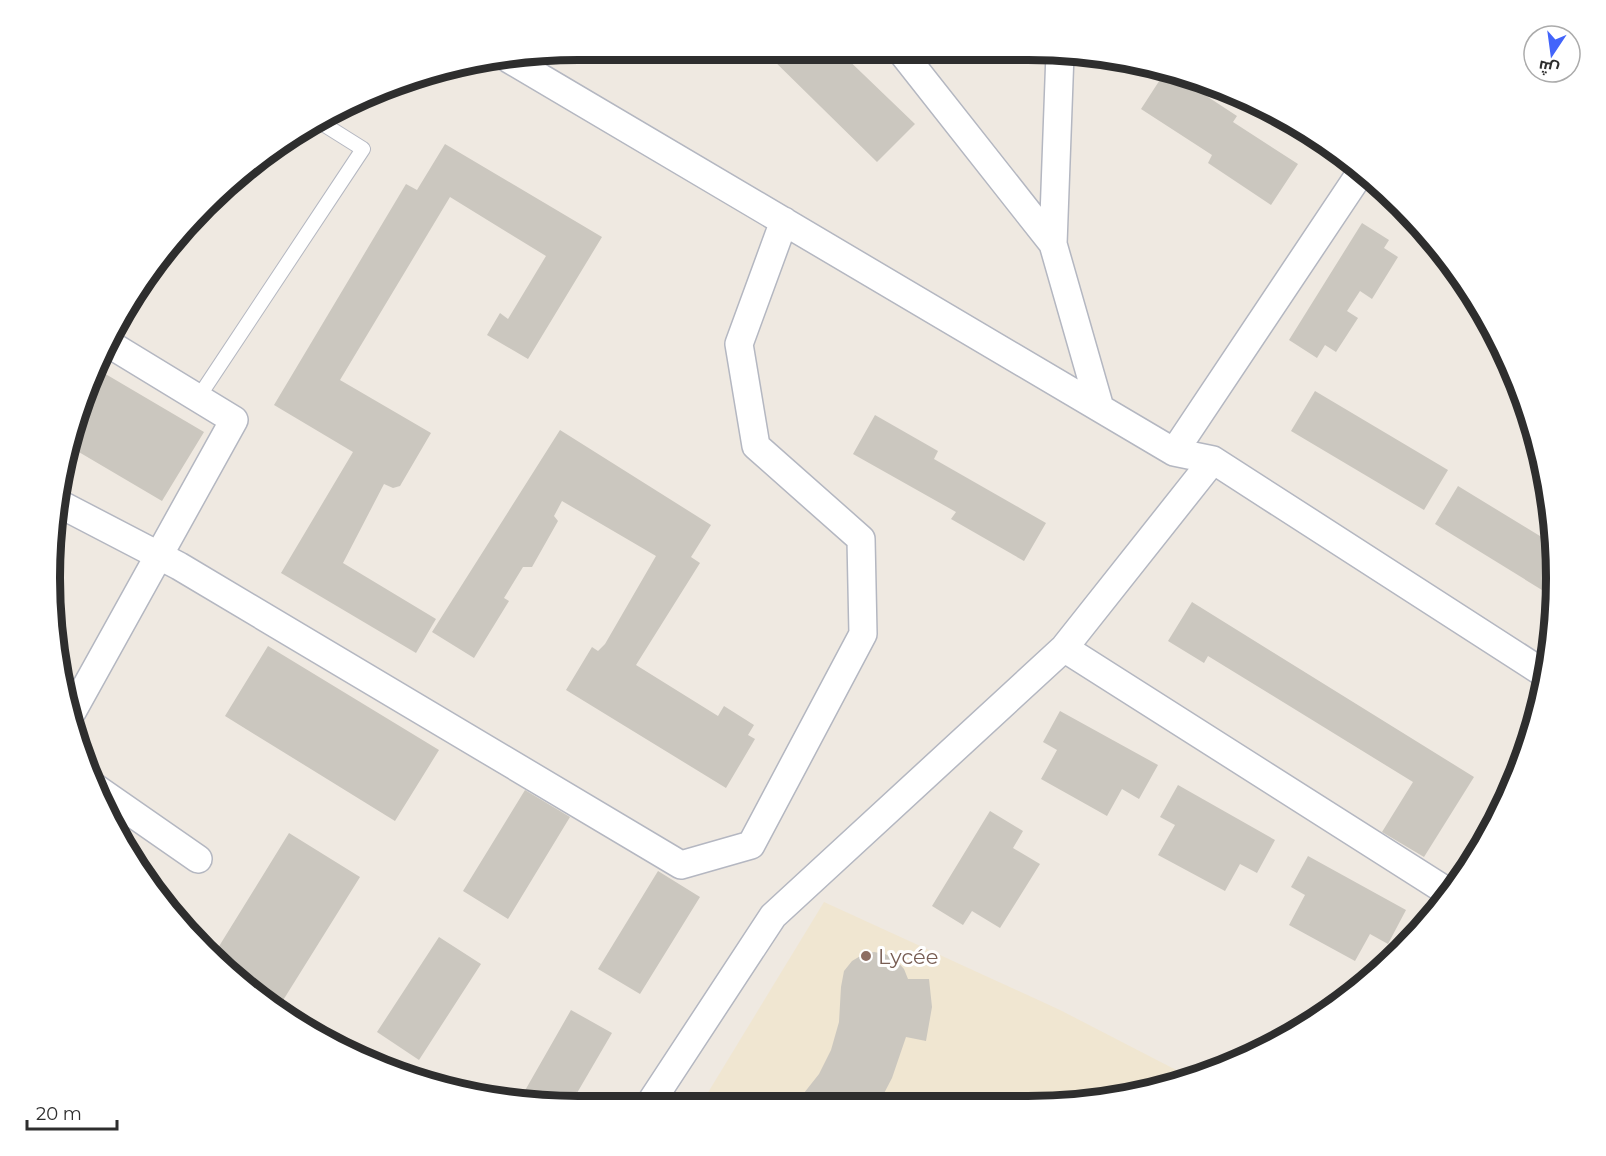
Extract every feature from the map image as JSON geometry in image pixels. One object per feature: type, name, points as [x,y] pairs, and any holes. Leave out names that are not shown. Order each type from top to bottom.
[{"type":"street","points":[[908,60],[1053,244]]},
{"type":"street","points":[[1060,61],[1053,244],[1100,408]]},
{"type":"street","points":[[517,63],[1174,452],[1213,460],[1538,669]]},
{"type":"street","points":[[1174,452],[1357,178]]},
{"type":"street","points":[[65,506],[159,555],[681,865],[751,845],[863,633],[861,539],[756,446],[739,344],[784,221]]},
{"type":"street","points":[[76,704],[234,420],[114,347]]},
{"type":"street","points":[[654,1096],[773,916],[1064,648],[1213,460]]},
{"type":"street","points":[[1064,648],[1442,888]]},
{"type":"street","points":[[108,797],[198,859]]},
{"type":"lane","points":[[198,398],[363,149],[326,125]]},
{"type":"shaded area","name":"Lycée","points":[[824,902],[1060,1010],[1181,1073],[1129,1086],[1062,1095],[706,1096]]},
{"type":"building","points":[[773,60],[848,60],[915,124],[877,162]]},
{"type":"building","points":[[1161,78],[1191,86],[1237,116],[1233,122],[1298,164],[1271,205],[1208,163],[1212,155],[1141,109]]},
{"type":"building","points":[[445,144],[602,237],[528,359],[487,335],[500,313],[508,319],[546,256],[450,197],[340,380],[431,433],[400,486],[393,488],[384,484],[343,563],[436,619],[416,653],[281,573],[353,452],[274,405],[406,184],[417,190]]},
{"type":"building","points":[[1362,223],[1389,240],[1384,248],[1398,257],[1372,299],[1360,291],[1347,311],[1358,318],[1336,352],[1325,345],[1317,358],[1289,340]]},
{"type":"building","points":[[103,372],[204,432],[162,501],[76,451],[87,411]]},
{"type":"building","points":[[1315,391],[1448,470],[1424,510],[1291,431]]},
{"type":"building","points":[[875,415],[938,451],[934,459],[1046,523],[1024,561],[951,519],[956,512],[853,454]]},
{"type":"building","points":[[560,430],[711,525],[691,557],[700,563],[636,665],[718,716],[724,706],[754,725],[748,735],[755,739],[726,788],[566,690],[592,647],[598,651],[605,644],[656,556],[562,501],[554,516],[558,521],[532,567],[523,567],[504,598],[509,601],[474,658],[432,632]]},
{"type":"building","points":[[1458,486],[1545,539],[1546,592],[1435,524]]},
{"type":"building","points":[[1192,602],[1474,777],[1424,857],[1382,832],[1413,782],[1208,656],[1204,663],[1168,641]]},
{"type":"building","points":[[268,646],[439,750],[395,821],[225,716]]},
{"type":"building","points":[[1060,711],[1158,765],[1139,799],[1122,789],[1107,816],[1041,779],[1057,750],[1043,742]]},
{"type":"building","points":[[1178,785],[1275,840],[1257,873],[1240,864],[1225,891],[1158,855],[1175,825],[1160,817]]},
{"type":"building","points":[[525,790],[570,817],[508,919],[463,891]]},
{"type":"building","points":[[990,811],[1023,831],[1013,848],[1040,864],[1000,928],[972,911],[963,925],[932,906]]},
{"type":"building","points":[[289,833],[360,877],[282,1003],[217,949]]},
{"type":"building","points":[[1308,856],[1406,910],[1388,944],[1370,934],[1355,961],[1289,925],[1305,895],[1291,887]]},
{"type":"building","points":[[658,871],[700,897],[640,994],[598,969]]},
{"type":"building","points":[[439,937],[481,964],[419,1060],[377,1032]]},
{"type":"building","points":[[874,952],[885,954],[896,960],[904,969],[908,979],[929,979],[932,1007],[926,1041],[906,1037],[892,1078],[883,1096],[800,1096],[819,1074],[831,1050],[839,1022],[844,971],[852,961]]},
{"type":"building","points":[[571,1010],[612,1033],[575,1096],[523,1093]]},
{"type":"place","name":"Lycée","points":[[866,956]]}]
